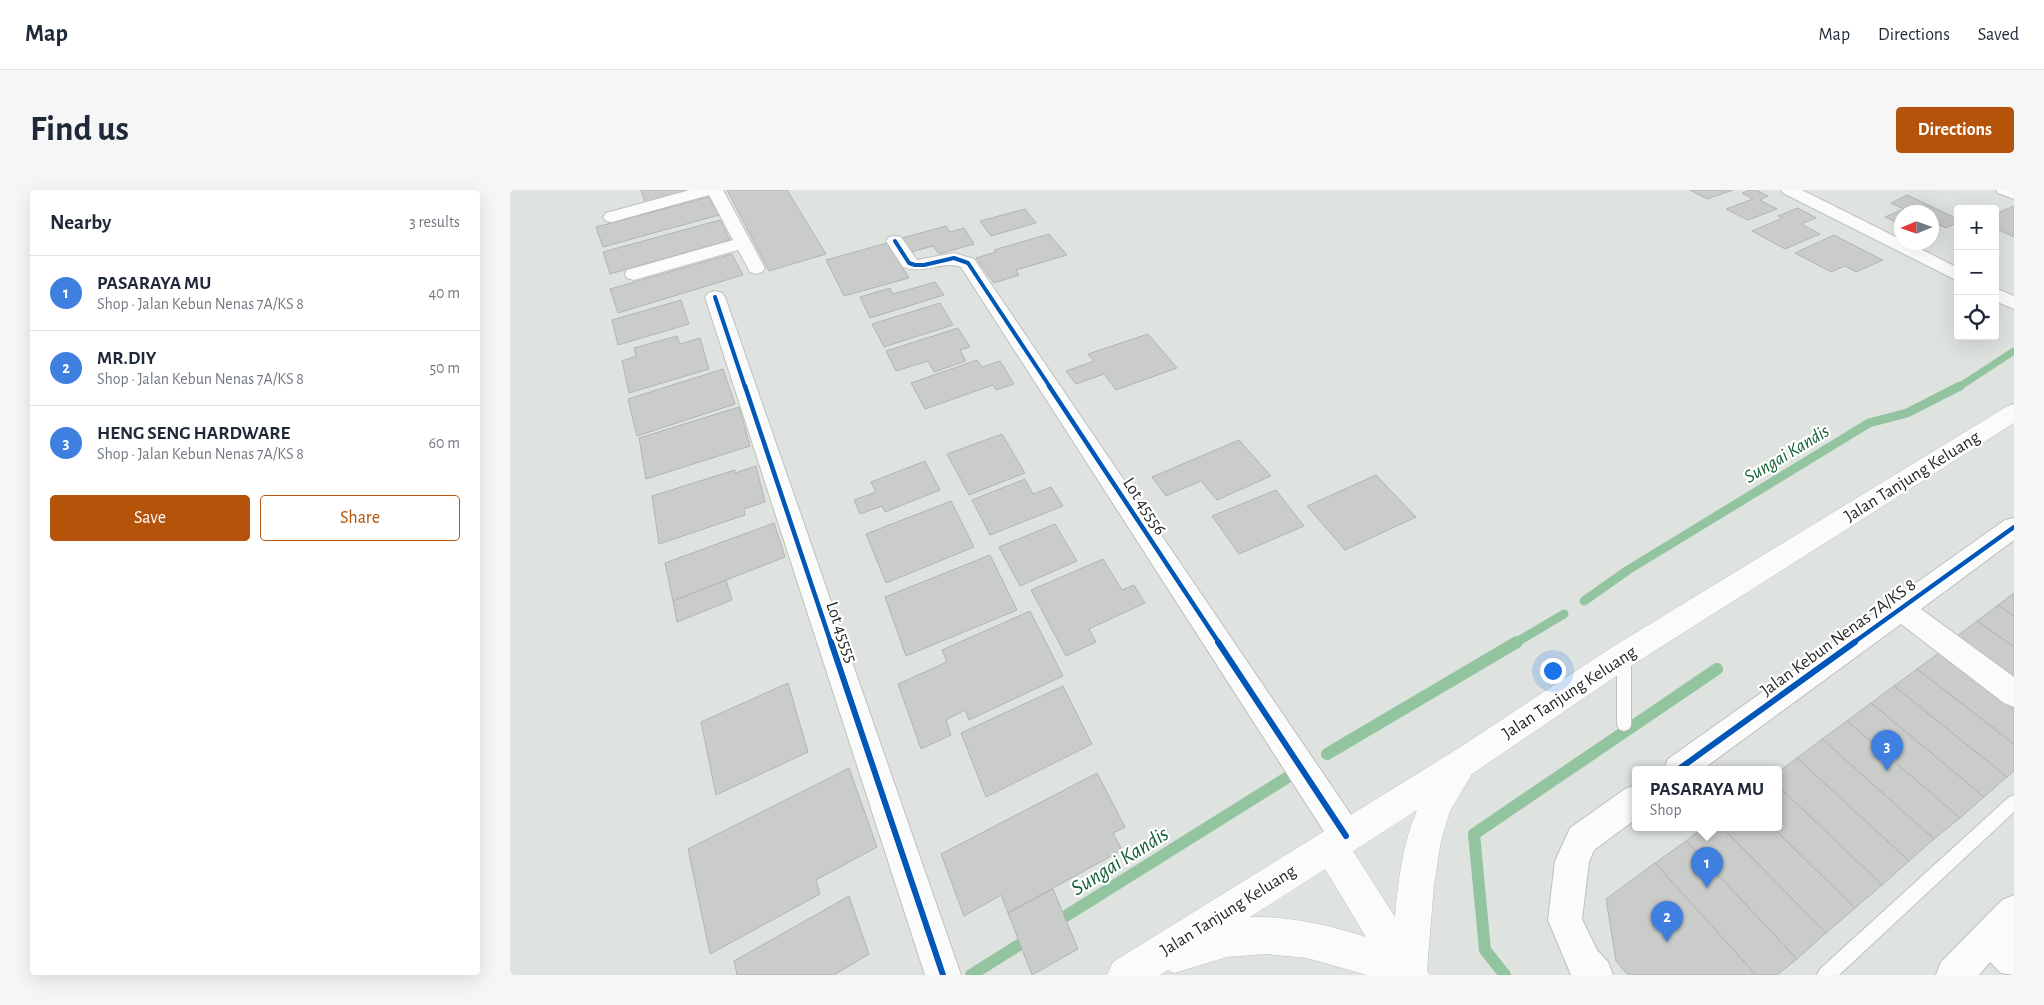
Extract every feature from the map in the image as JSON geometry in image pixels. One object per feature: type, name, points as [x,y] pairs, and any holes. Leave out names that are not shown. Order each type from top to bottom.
[{"type":"main road","name":"Jalan Tanjung Keluang","points":[[1137,968],[1465,761],[1624,656],[2014,412]]},
{"type":"main road","points":[[1409,973],[1418,867],[1428,828],[1437,802],[1465,761]]},
{"type":"main road","points":[[1338,841],[1409,973]]},
{"type":"main road","points":[[1137,968],[1244,936],[1288,936],[1346,949],[1409,973]]},
{"type":"street","points":[[612,217],[708,190]]},
{"type":"street","points":[[715,190],[756,268]]},
{"type":"street","points":[[1789,190],[1954,273]]},
{"type":"street","points":[[2004,190],[2014,194]]},
{"type":"street","name":"Lot 45556","points":[[895,241],[909,262],[915,264],[924,265],[954,258],[968,263],[1338,841]]},
{"type":"street","points":[[634,274],[743,243]]},
{"type":"street","points":[[1997,295],[2014,303]]},
{"type":"street","name":"Lot 45555","points":[[715,297],[943,975]]},
{"type":"street","name":"Jalan Kebun Nenas 7A/KS 8","points":[[1683,766],[2014,527]]},
{"type":"street","points":[[1901,609],[2014,694]]},
{"type":"street","points":[[1595,975],[1584,963],[1565,920],[1572,861],[1582,839],[1632,803]]},
{"type":"street","points":[[1954,975],[2002,949],[2014,912]]},
{"type":"lane","points":[[1624,656],[1624,725]]},
{"type":"lane","points":[[1826,975],[2014,802]]},
{"type":"building","points":[[641,190],[695,190],[645,203]]},
{"type":"building","points":[[727,190],[787,190],[826,254],[769,271]]},
{"type":"building","points":[[1690,190],[1733,190],[1707,199]]},
{"type":"building","points":[[1756,190],[1768,196],[1760,200],[1777,209],[1748,220],[1726,209],[1753,199],[1742,193]]},
{"type":"building","points":[[1907,195],[1928,205],[1895,205],[1891,203]]},
{"type":"building","points":[[709,197],[719,215],[603,247],[596,227]]},
{"type":"building","points":[[2014,206],[2014,237],[1999,230],[1999,212]]},
{"type":"building","points":[[1798,208],[1816,218],[1801,224],[1820,234],[1785,249],[1752,231],[1783,218],[1778,216]]},
{"type":"building","points":[[1025,209],[1036,223],[991,236],[980,221]]},
{"type":"building","points":[[1939,210],[1954,217],[1954,224],[1946,228],[1939,225]]},
{"type":"building","points":[[1894,213],[1894,221],[1885,217]]},
{"type":"building","points":[[720,220],[730,240],[610,274],[603,252]]},
{"type":"building","points":[[946,226],[950,232],[964,228],[974,244],[939,254],[933,246],[911,252],[902,238]]},
{"type":"building","points":[[1049,234],[1067,255],[1016,270],[1019,275],[994,283],[976,258],[996,252],[994,250]]},
{"type":"building","points":[[1834,235],[1883,260],[1856,272],[1845,266],[1831,272],[1795,253]]},
{"type":"building","points":[[887,243],[909,278],[844,296],[826,260]]},
{"type":"building","points":[[732,254],[743,275],[618,313],[610,289]]},
{"type":"building","points":[[935,282],[944,295],[870,318],[860,297],[890,288],[893,294]]},
{"type":"building","points":[[681,300],[689,324],[618,345],[612,320]]},
{"type":"building","points":[[940,303],[953,325],[884,347],[872,324]]},
{"type":"building","points":[[958,328],[970,347],[960,350],[966,361],[934,372],[928,361],[896,371],[886,351]]},
{"type":"building","points":[[1148,334],[1177,368],[1116,390],[1104,374],[1076,384],[1066,371],[1094,361],[1088,354]]},
{"type":"building","points":[[677,336],[680,344],[700,338],[709,369],[629,393],[622,361],[636,356],[634,348]]},
{"type":"building","points":[[977,360],[982,367],[1000,361],[1014,384],[996,390],[993,385],[925,409],[911,383]]},
{"type":"building","points":[[723,369],[735,404],[637,436],[628,399]]},
{"type":"building","points":[[739,407],[750,446],[646,479],[639,438]]},
{"type":"building","points":[[1002,434],[1025,473],[969,495],[947,454]]},
{"type":"building","points":[[1239,440],[1271,476],[1217,500],[1201,481],[1166,496],[1152,477]]},
{"type":"building","points":[[925,461],[940,490],[885,512],[882,506],[860,514],[854,500],[876,492],[871,482]]},
{"type":"building","points":[[756,466],[765,502],[744,509],[745,515],[659,544],[652,496],[735,470],[735,473]]},
{"type":"building","points":[[1376,475],[1416,517],[1345,550],[1307,506]]},
{"type":"building","points":[[1025,479],[1033,494],[1051,487],[1063,506],[990,535],[972,500]]},
{"type":"building","points":[[1276,490],[1304,526],[1239,554],[1212,516]]},
{"type":"building","points":[[951,501],[974,547],[886,583],[866,534]]},
{"type":"building","points":[[774,523],[785,557],[673,601],[665,563]]},
{"type":"building","points":[[1055,524],[1077,561],[1020,586],[999,547]]},
{"type":"building","points":[[990,555],[1017,610],[906,656],[885,597]]},
{"type":"building","points":[[1103,559],[1122,590],[1134,585],[1145,603],[1089,629],[1096,642],[1066,656],[1031,590]]},
{"type":"building","points":[[726,580],[732,600],[677,622],[673,601]]},
{"type":"building","points":[[2014,593],[2014,616],[1998,605]]},
{"type":"building","points":[[1998,605],[2014,616],[2014,647],[1977,621]]},
{"type":"building","points":[[1030,611],[1063,676],[969,720],[965,710],[946,720],[951,735],[921,749],[898,684],[947,662],[942,650]]},
{"type":"building","points":[[1977,621],[2014,647],[2014,679],[1956,637]]},
{"type":"building","points":[[1939,653],[2014,709],[2014,744],[1917,669]]},
{"type":"building","points":[[1917,669],[2014,744],[2014,771],[2007,777],[1894,686]]},
{"type":"building","points":[[788,683],[808,752],[716,795],[701,722]]},
{"type":"building","points":[[1063,686],[1092,744],[986,797],[961,733]]},
{"type":"building","points":[[1894,686],[2007,777],[1984,797],[1871,703]]},
{"type":"building","points":[[1871,703],[1984,797],[1960,818],[1847,721]]},
{"type":"building","points":[[1847,721],[1960,818],[1934,839],[1822,739]]},
{"type":"building","points":[[1822,739],[1934,839],[1909,861],[1797,758]]},
{"type":"building","points":[[1797,758],[1909,861],[1882,885],[1782,790],[1782,769]]},
{"type":"building","points":[[849,768],[877,847],[816,880],[820,894],[710,954],[688,849]]},
{"type":"building","points":[[1097,773],[1125,827],[1113,833],[1122,850],[1008,913],[1001,895],[964,916],[941,854]]},
{"type":"building","points":[[1782,790],[1882,885],[1855,908],[1776,831],[1782,831]]},
{"type":"building","points":[[1699,831],[1726,831],[1826,933],[1797,959],[1686,841]]},
{"type":"building","points":[[1726,831],[1776,831],[1855,908],[1826,933]]},
{"type":"building","points":[[1686,841],[1797,959],[1777,975],[1756,975],[1655,863]]},
{"type":"building","points":[[1655,863],[1756,975],[1628,975],[1616,961],[1606,899]]},
{"type":"building","points":[[1053,889],[1078,949],[1032,975],[1008,913]]},
{"type":"building","points":[[849,896],[869,954],[834,975],[737,975],[734,961]]},
{"type":"waterway","name":"Sungai Kandis","points":[[1959,387],[2014,351]]},
{"type":"waterway","name":"Sungai Kandis","points":[[1584,601],[1628,570],[1869,423],[1907,413],[1960,386]]},
{"type":"waterway","name":"Sungai Kandis","points":[[1515,643],[1564,614]]},
{"type":"waterway","name":"Sungai Kandis","points":[[1327,754],[1517,642]]},
{"type":"waterway","points":[[1505,975],[1485,950],[1474,834],[1717,669]]},
{"type":"waterway","name":"Sungai Kandis","points":[[1053,924],[1288,777]]},
{"type":"waterway","name":"Sungai Kandis","points":[[971,975],[1030,938]]},
{"type":"cycle path","points":[[895,241],[909,263],[915,265],[924,265],[954,258],[968,263],[1346,836]]},
{"type":"cycle path","points":[[715,297],[943,975]]},
{"type":"cycle path","points":[[1683,766],[2014,527]]},
{"type":"place","name":"HENG SENG HARDWARE","points":[[1887,771]]},
{"type":"place","name":"PASARAYA MU","points":[[1707,888]]},
{"type":"place","name":"MR.DIY","points":[[1667,942]]}]
